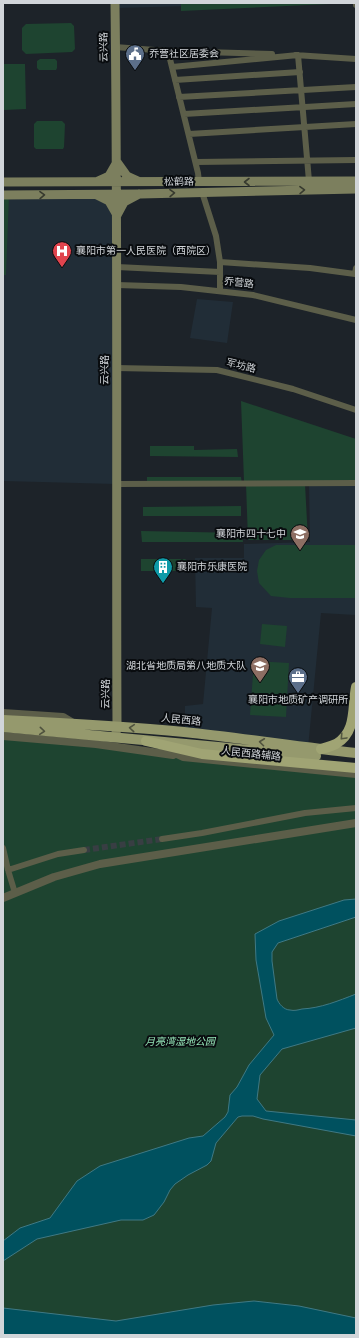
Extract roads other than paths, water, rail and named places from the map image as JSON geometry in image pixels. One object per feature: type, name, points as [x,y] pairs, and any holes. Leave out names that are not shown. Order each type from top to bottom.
[{"type":"highway","points":[[321,749],[336,743],[346,735],[352,722],[356,687]]},
{"type":"highway","points":[[146,740],[202,754],[356,768]]},
{"type":"main road","name":"云兴路","points":[[115,3],[117,162],[117,726],[115,738]]},
{"type":"main road","points":[[94,183],[109,176],[117,162],[127,176],[141,183]]},
{"type":"main road","name":"松鹤路","points":[[3,182],[141,183],[356,181]]},
{"type":"main road","name":"松鹤路","points":[[3,195],[140,194],[356,189]]},
{"type":"main road","points":[[96,194],[108,201],[117,215],[124,202],[140,194]]},
{"type":"main road","name":"人民西路","points":[[3,720],[117,726],[185,732],[356,753]]},
{"type":"main road","points":[[3,727],[356,759]]},
{"type":"street","points":[[116,47],[168,51],[298,55],[356,59]]},
{"type":"street","points":[[168,51],[196,162],[199,182]]},
{"type":"street","points":[[172,67],[298,55]]},
{"type":"street","points":[[298,55],[309,181]]},
{"type":"street","points":[[176,80],[300,72]]},
{"type":"street","points":[[180,97],[356,87]]},
{"type":"street","points":[[184,114],[356,104]]},
{"type":"street","points":[[189,134],[356,124]]},
{"type":"street","points":[[196,162],[356,160]]},
{"type":"street","points":[[202,192],[216,236],[220,262],[220,291]]},
{"type":"street","points":[[220,262],[310,268],[355,274],[356,268]]},
{"type":"street","points":[[117,267],[220,272]]},
{"type":"street","name":"乔营路","points":[[117,285],[181,287],[253,294],[356,320]]},
{"type":"street","name":"军坊路","points":[[116,368],[217,370],[293,388],[356,410]]},
{"type":"street","points":[[116,484],[356,484]]},
{"type":"street","points":[[3,713],[63,717],[74,724]]},
{"type":"street","points":[[3,736],[96,744],[183,757]]},
{"type":"street","name":"人民西路辅路","points":[[146,740],[183,757],[356,774]]},
{"type":"street","points":[[162,839],[202,833],[305,813],[356,808]]},
{"type":"street","points":[[3,898],[54,877],[100,864],[356,823]]},
{"type":"street","points":[[3,848],[15,893]]},
{"type":"street","points":[[8,870],[58,854],[84,850]]},
{"type":"water","points":[[356,899],[356,917],[278,943],[272,952],[272,961],[277,999],[280,1005],[288,1010],[316,1007],[356,994],[356,1028],[282,1049],[260,1075],[257,1099],[266,1111],[356,1120],[356,1136],[253,1116],[238,1117],[216,1143],[211,1161],[207,1165],[175,1184],[154,1215],[143,1220],[121,1220],[37,1239],[3,1261],[3,1241],[20,1228],[50,1218],[77,1181],[100,1166],[189,1138],[203,1136],[225,1117],[228,1112],[230,1095],[237,1087],[249,1065],[274,1035],[266,1018],[256,960],[255,934],[279,921],[344,900]]},
{"type":"water","points":[[254,1301],[299,1306],[356,1318],[356,1335],[3,1335],[3,1308],[116,1321],[213,1305]]},
{"type":"tunnel","points":[[84,850],[162,839]]},
{"type":"place","name":"乔营社区居委会","points":[[135,71]]},
{"type":"place","name":"襄阳市第一人民医院（西院区）","points":[[62,268]]},
{"type":"place","name":"襄阳市四十七中","points":[[300,551]]},
{"type":"place","name":"襄阳市乐康医院","points":[[163,584]]},
{"type":"place","name":"湖北省地质局第八地质大队","points":[[260,683]]},
{"type":"place","name":"襄阳市地质矿产调研所","points":[[298,694]]},
{"type":"park label","name":"月亮湾湿地公园","points":[[180,1042]]}]
